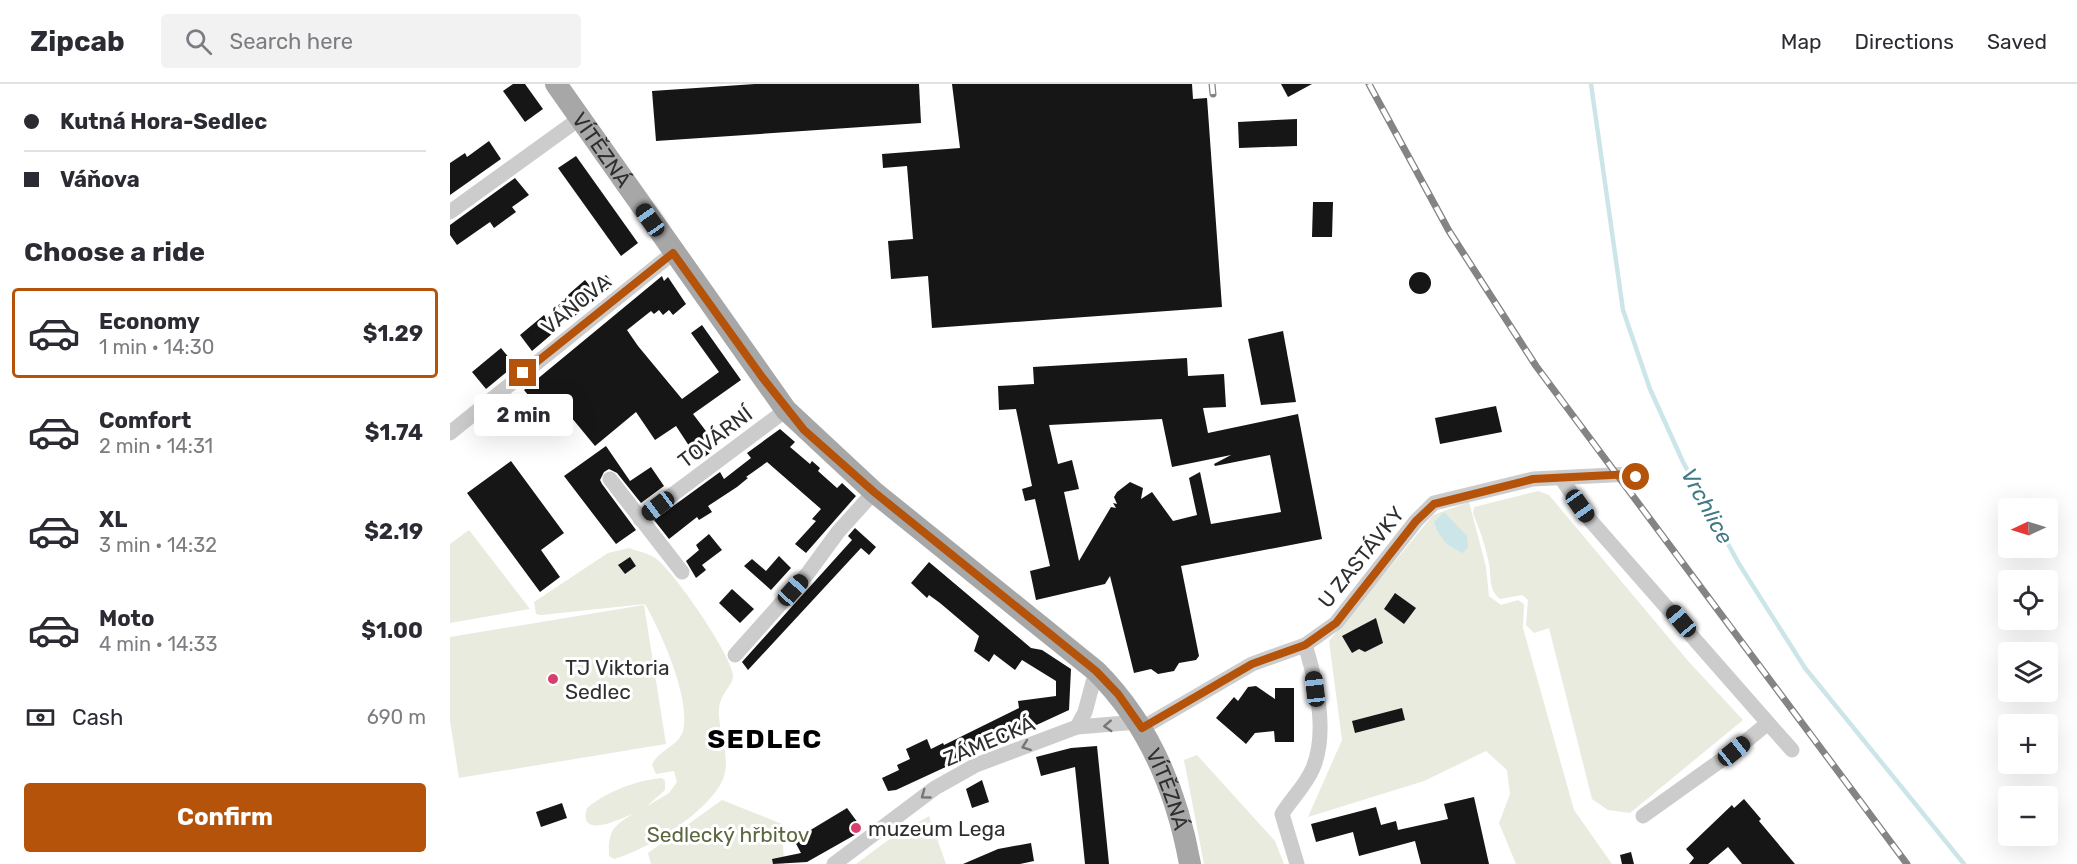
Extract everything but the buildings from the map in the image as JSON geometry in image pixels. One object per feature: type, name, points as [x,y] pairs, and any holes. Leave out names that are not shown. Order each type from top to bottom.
[{"type":"main road","name":"VÍTĚZNÁ","points":[[556,84],[673,253],[786,410],[874,492],[1096,671],[1118,694],[1140,725],[1175,805],[1190,864]]},
{"type":"street","points":[[450,212],[579,119]]},
{"type":"street","name":"VÁŇOVA","points":[[450,433],[673,253]]},
{"type":"street","name":"TOVÁRNÍ","points":[[640,519],[786,410]]},
{"type":"street","name":"U ZASTÁVKY","points":[[1140,725],[1252,664],[1305,645],[1336,623],[1416,521],[1434,504],[1533,479],[1631,474],[1636,477]]},
{"type":"street","points":[[1560,478],[1590,520],[1792,750]]},
{"type":"street","points":[[610,479],[682,572]]},
{"type":"street","points":[[735,655],[808,573],[838,532],[874,492]]},
{"type":"street","points":[[1297,864],[1282,814],[1307,780],[1320,740],[1312,668],[1305,645]]},
{"type":"street","points":[[1077,727],[1085,712],[1096,671]]},
{"type":"street","points":[[1643,816],[1734,751],[1768,723]]},
{"type":"street","name":"ZÁMECKÁ","points":[[834,864],[935,788],[976,765],[1077,727],[1140,725]]},
{"type":"green space","points":[[1538,491],[1549,495],[1689,662],[1743,720],[1630,813],[1608,810],[1592,799],[1549,628],[1534,633],[1526,625],[1528,600],[1522,595],[1500,599],[1492,587],[1486,552],[1473,514],[1474,507]]},
{"type":"green space","points":[[1469,502],[1486,567],[1489,596],[1501,605],[1518,600],[1524,604],[1523,628],[1574,810],[1612,864],[1516,864],[1499,823],[1510,794],[1507,770],[1486,751],[1424,781],[1308,817],[1342,740],[1329,641],[1433,515]]},
{"type":"green space","points":[[469,530],[530,609],[450,623],[450,544]]},
{"type":"green space","points":[[629,548],[655,558],[675,579],[722,649],[730,664],[733,679],[719,708],[726,764],[723,779],[716,792],[676,828],[643,847],[614,859],[609,856],[611,834],[617,825],[634,813],[603,825],[595,825],[589,823],[586,818],[587,808],[612,792],[652,779],[662,778],[665,781],[665,790],[646,807],[669,793],[677,782],[674,771],[656,774],[652,765],[677,741],[683,731],[683,701],[679,684],[659,631],[645,604],[541,615],[536,614],[534,602],[608,553]]},
{"type":"green space","name":"TJ Viktoria Sedlec","points":[[644,605],[666,744],[459,778],[450,721],[450,637]]},
{"type":"green space","points":[[1197,755],[1275,841],[1284,864],[1204,864],[1184,760]]},
{"type":"green space","name":"Sedlecký hřbitov","points":[[722,800],[782,824],[784,864],[651,864],[648,853]]},
{"type":"green space","points":[[929,816],[946,864],[856,864],[887,841]]},
{"type":"water","points":[[1444,512],[1467,536],[1468,547],[1463,553],[1445,541],[1436,528],[1434,522]]},
{"type":"waterway","name":"Vrchlice","points":[[1591,84],[1623,310],[1650,389],[1683,462],[1739,564],[1805,668],[1964,864]]},
{"type":"railway","points":[[1212,84],[1213,94]]},
{"type":"railway","points":[[1369,84],[1449,231],[1536,366],[1907,864]]},
{"type":"place","name":"TJ Viktoria Sedlec","points":[[553,679]]},
{"type":"place","name":"muzeum Lega","points":[[856,828]]},
{"type":"district","name":"SEDLEC","points":[[765,739]]},
{"type":"route","points":[[523,373],[673,253],[786,410],[804,430],[874,492],[1096,671],[1118,694],[1142,728],[1252,664],[1305,645],[1336,623],[1416,521],[1434,504],[1481,490],[1533,479],[1631,474],[1636,477]]}]
